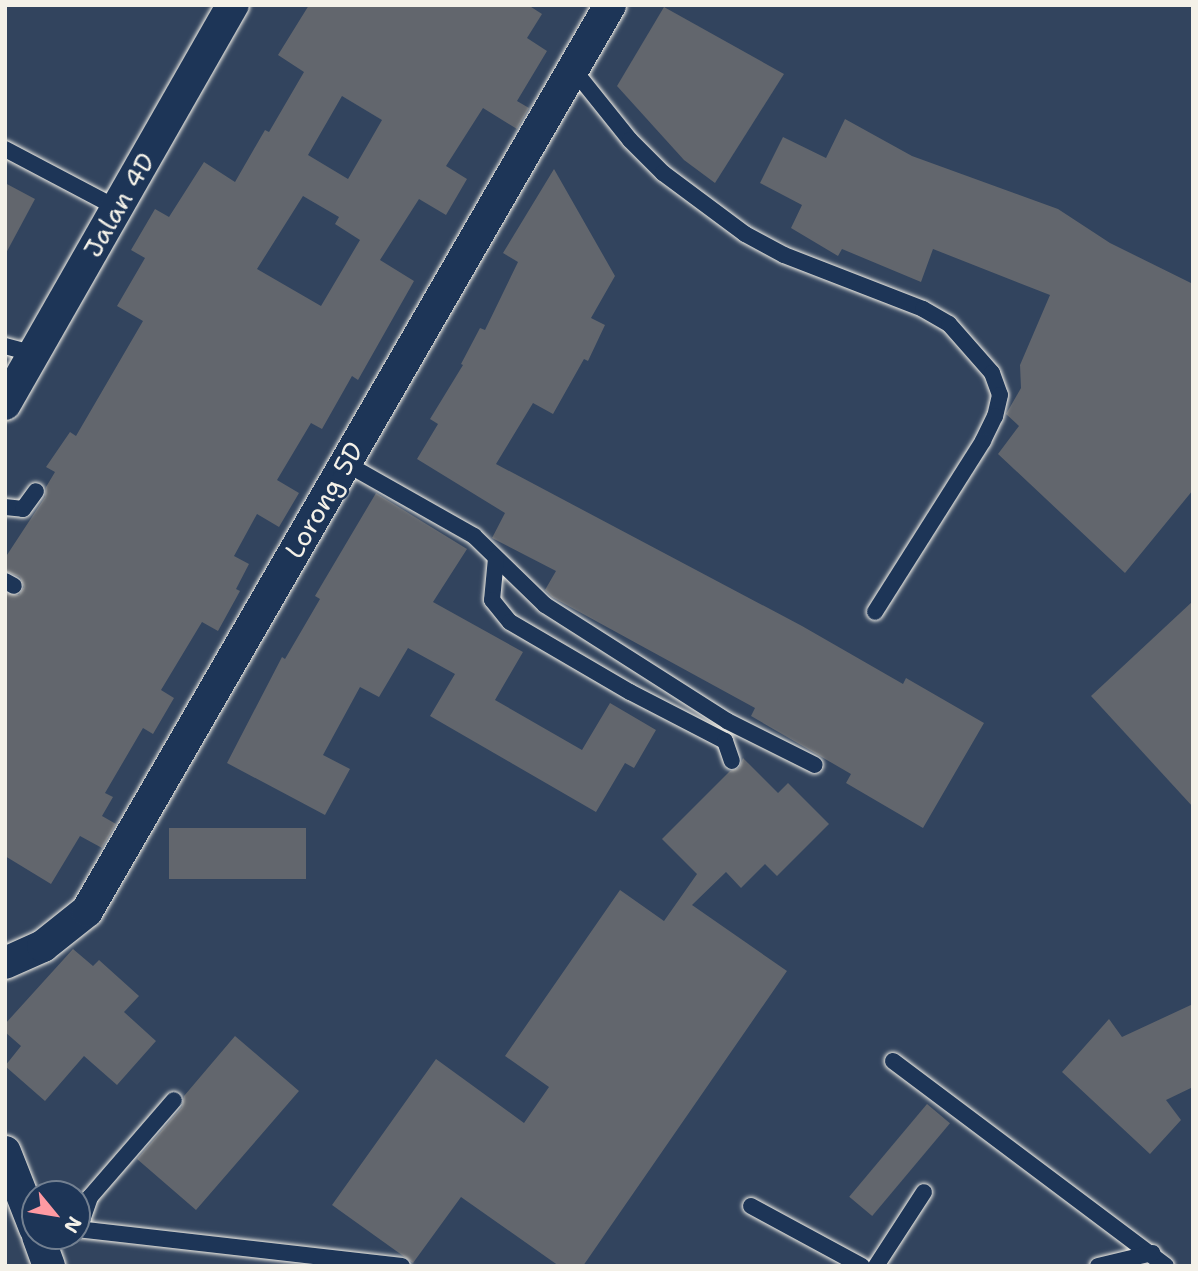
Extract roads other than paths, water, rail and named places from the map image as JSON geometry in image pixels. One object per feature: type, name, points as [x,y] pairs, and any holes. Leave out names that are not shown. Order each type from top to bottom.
[{"type":"street","name":"Jalan 4D","points":[[5,404],[20,350],[117,208],[233,5]]},
{"type":"street","name":"Lorong 5D","points":[[5,963],[43,946],[87,911],[573,69],[599,9]]},
{"type":"street","points":[[5,1152],[21,1193]]},
{"type":"lane","points":[[573,69],[630,140],[663,173],[745,234],[784,255],[923,309],[949,324],[992,373],[1000,395],[989,429],[875,612]]},
{"type":"lane","points":[[5,149],[117,208]]},
{"type":"lane","points":[[345,463],[474,536],[545,605],[727,721],[815,765]]},
{"type":"lane","points":[[5,507],[23,509],[36,491]]},
{"type":"lane","points":[[496,558],[492,600],[510,622],[630,692],[725,741],[732,761]]},
{"type":"lane","points":[[893,1061],[1166,1266]]},
{"type":"lane","points":[[91,1196],[174,1100]]},
{"type":"lane","points":[[876,1266],[924,1192]]},
{"type":"lane","points":[[751,1206],[862,1266]]},
{"type":"lane","points":[[91,1230],[402,1266]]},
{"type":"lane","points":[[1098,1266],[1152,1253]]}]
